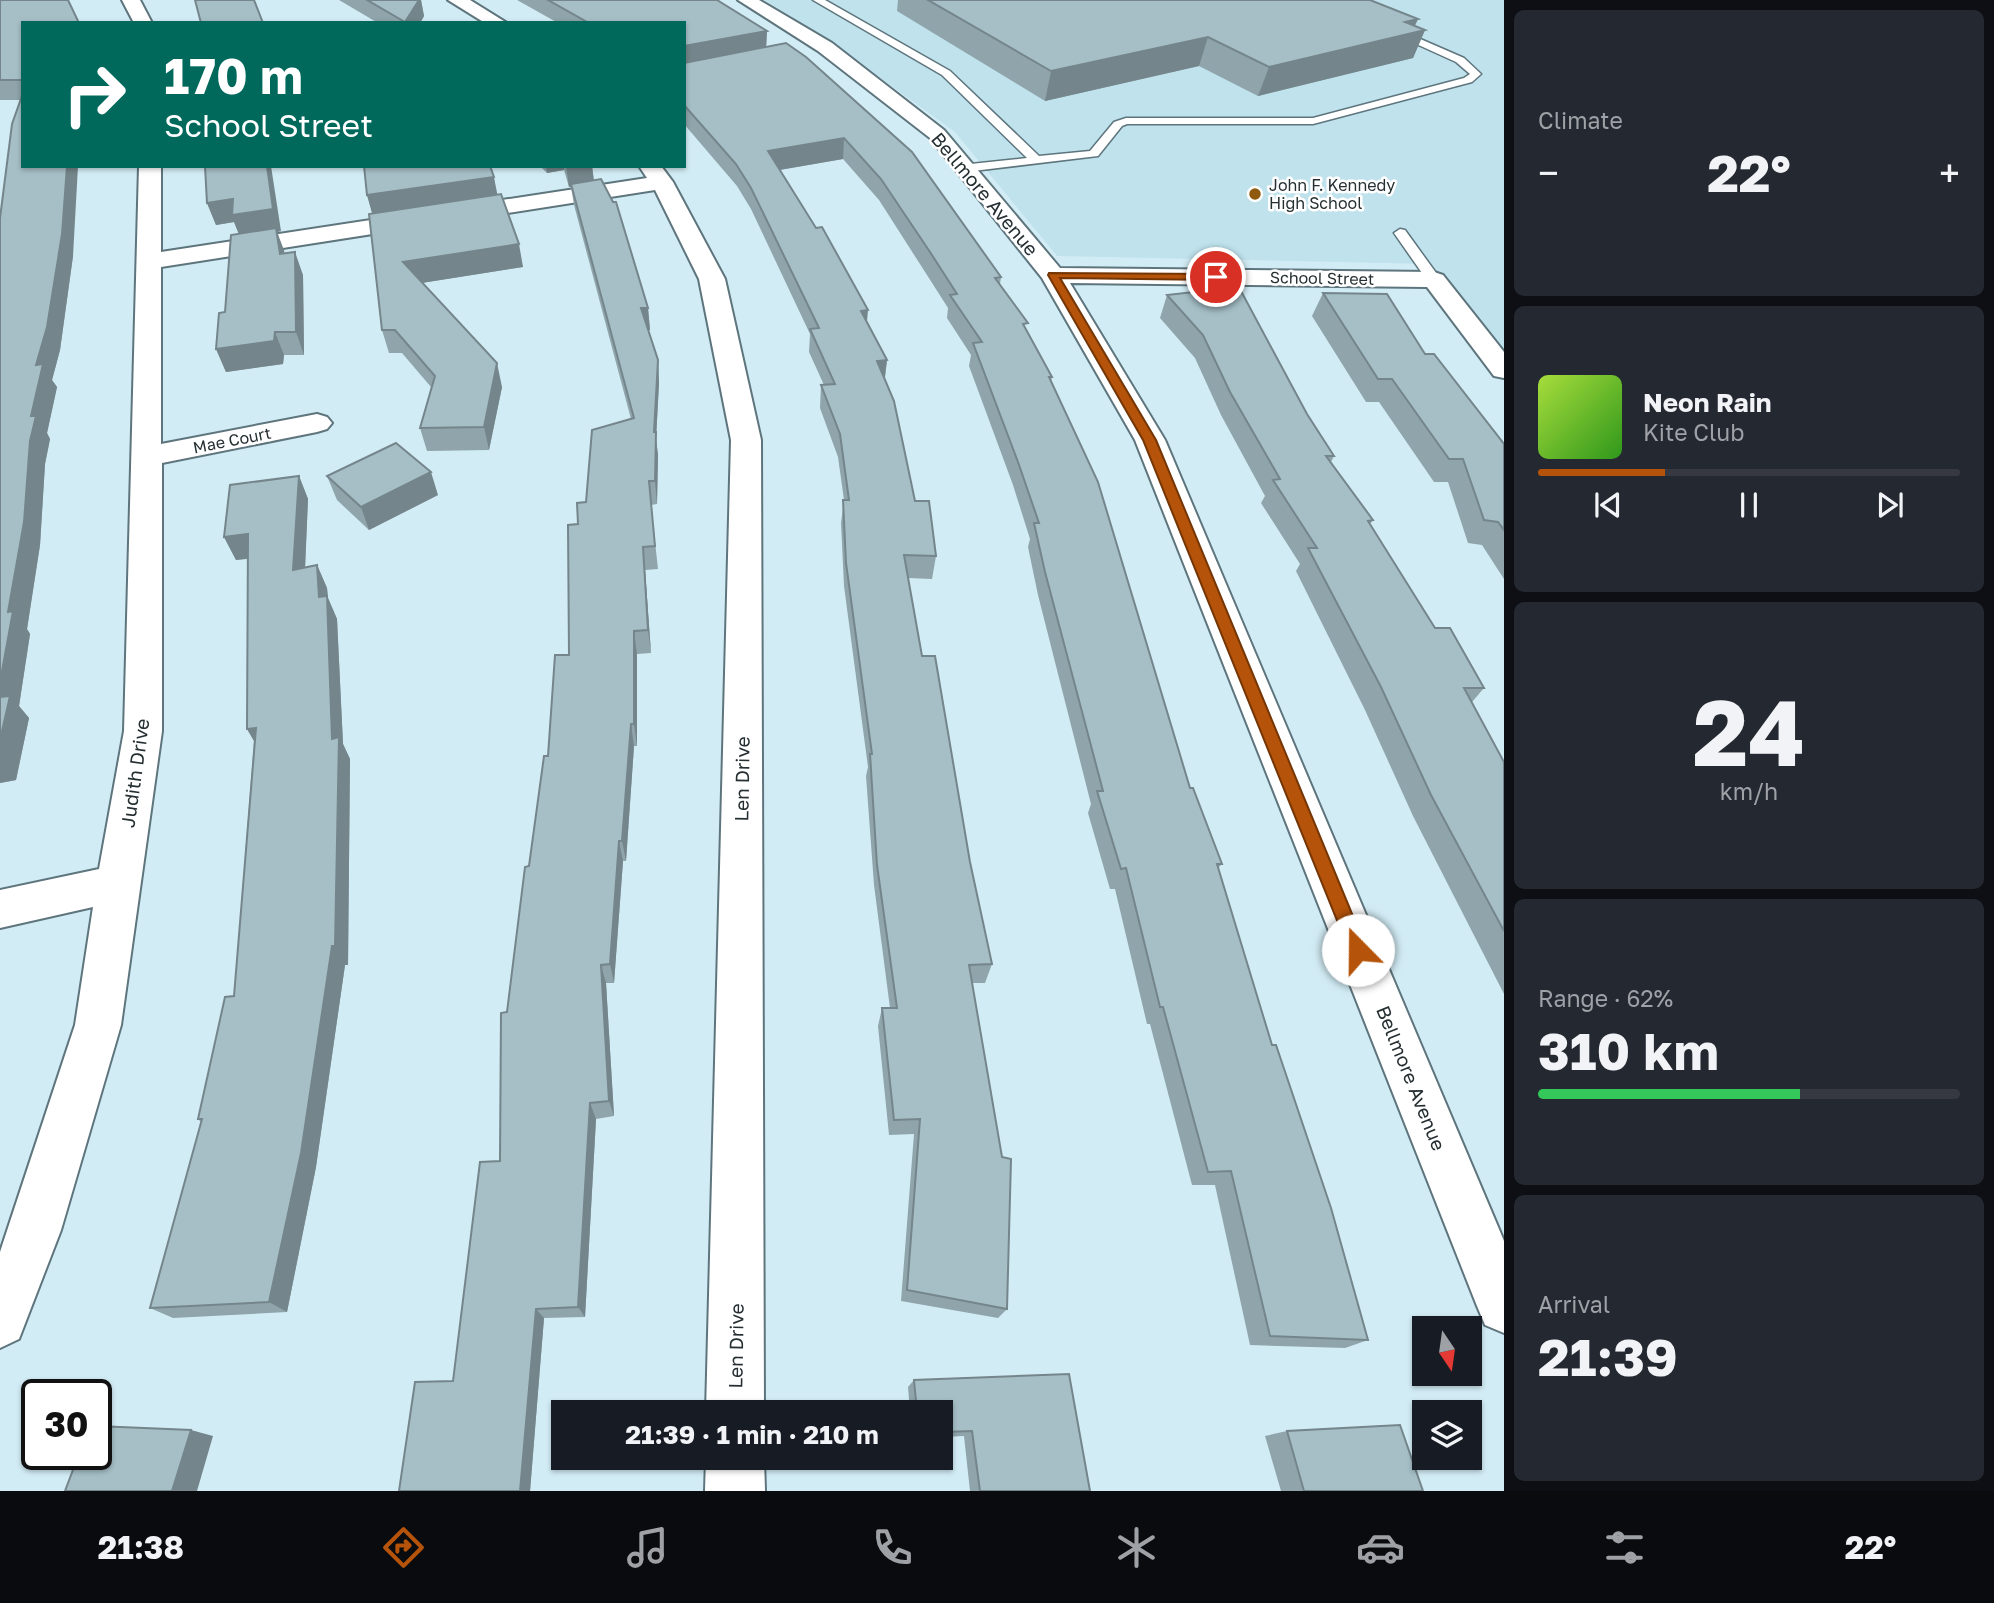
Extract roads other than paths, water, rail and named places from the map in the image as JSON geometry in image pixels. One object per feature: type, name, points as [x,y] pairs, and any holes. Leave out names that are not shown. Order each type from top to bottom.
[{"type":"street","points":[[131,0],[142,21]]},
{"type":"street","points":[[457,0],[494,21]]},
{"type":"street","name":"Bellmore Avenue","points":[[747,0],[813,50],[937,134],[1053,275],[1150,440],[1504,1306]]},
{"type":"street","name":"Judith Drive","points":[[0,1320],[35,1230],[98,1025],[118,883],[144,731],[150,168]]},
{"type":"street","points":[[150,261],[656,174]]},
{"type":"street","name":"Len Drive","points":[[656,174],[712,279],[746,440],[736,1400]]},
{"type":"street","name":"School Street","points":[[1053,275],[1434,280]]},
{"type":"street","points":[[1434,280],[1504,370]]},
{"type":"street","name":"Mae Court","points":[[148,456],[317,423]]},
{"type":"street","points":[[0,909],[118,883]]},
{"type":"street","points":[[735,1470],[735,1491]]},
{"type":"lane","points":[[818,0],[946,73],[1035,159]]},
{"type":"lane","points":[[965,168],[1094,154],[1118,124],[1126,121],[1313,121],[1468,80],[1476,74],[1460,60],[1389,28]]},
{"type":"lane","points":[[1399,233],[1434,280]]},
{"type":"place","name":"John F. Kennedy High School","points":[[1255,194]]}]
